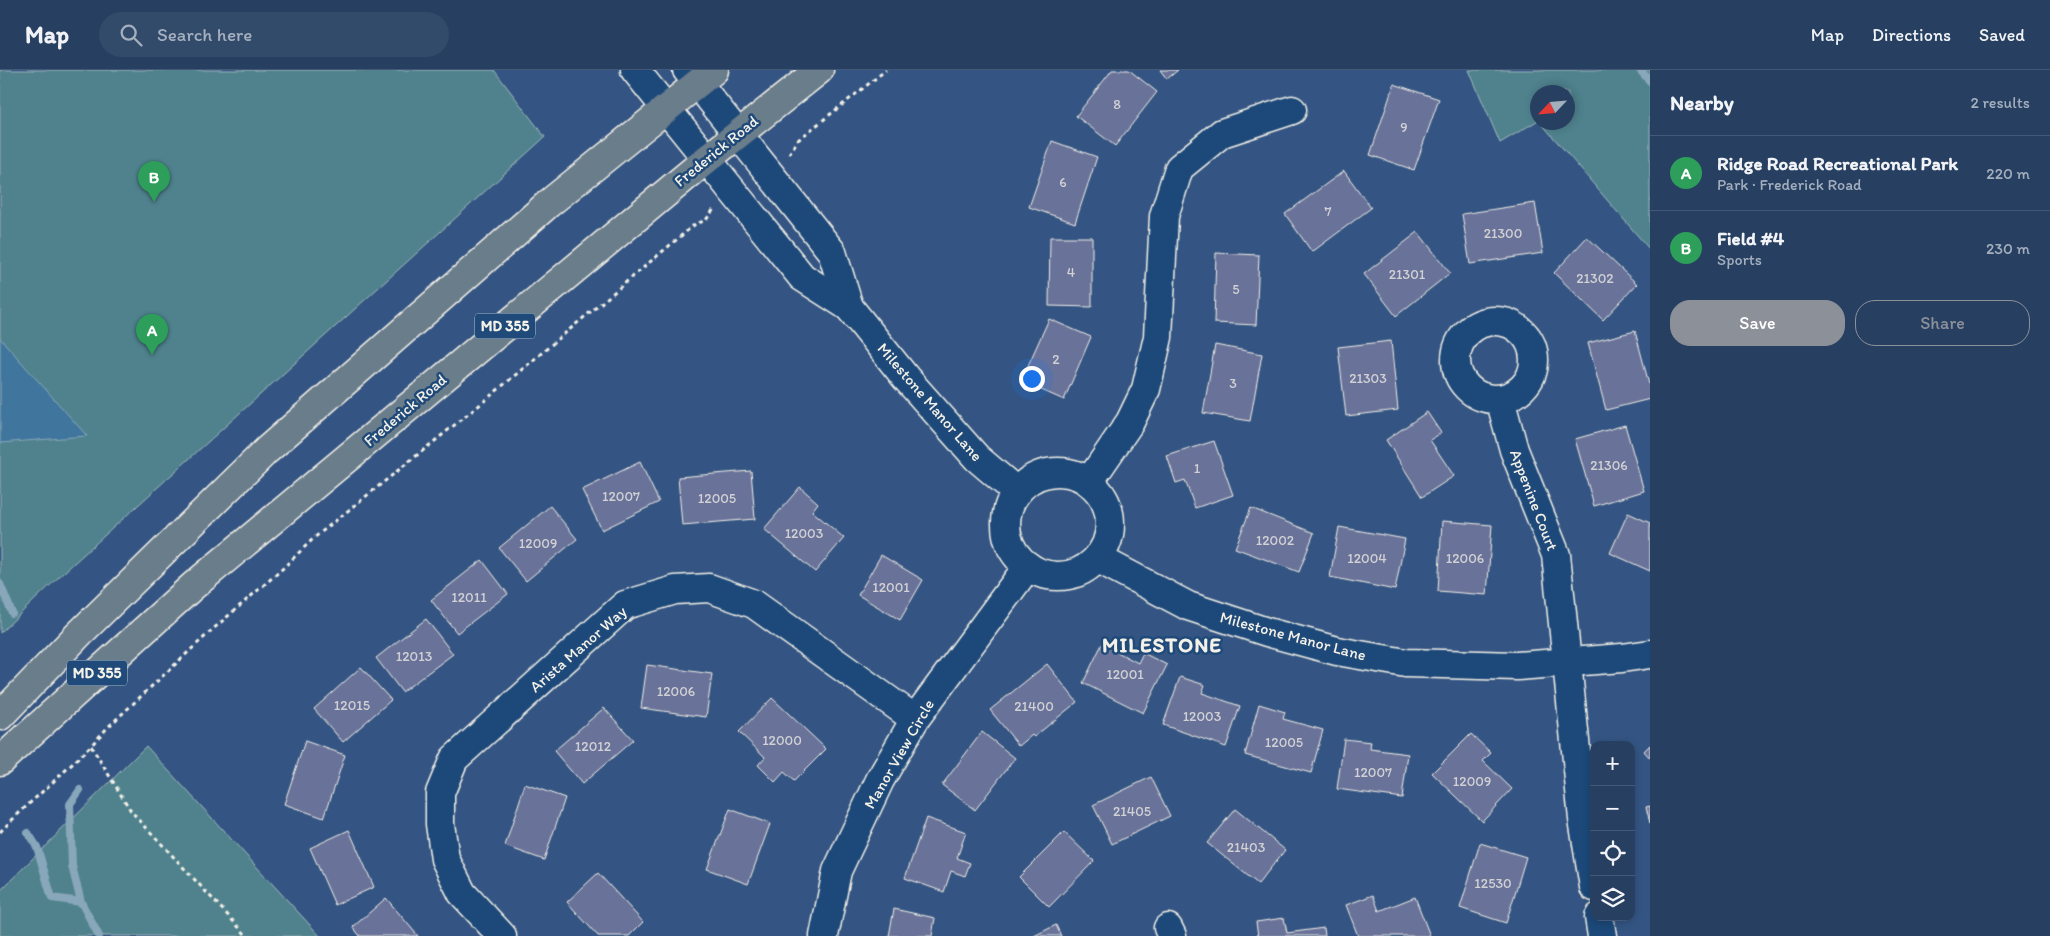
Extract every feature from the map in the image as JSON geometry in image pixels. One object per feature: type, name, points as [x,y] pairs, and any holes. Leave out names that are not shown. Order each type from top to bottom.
[{"type":"main road","name":"Frederick Road","points":[[0,761],[193,586],[707,158],[819,70]]},
{"type":"main road","name":"MD 355","points":[[0,716],[78,635],[267,450],[548,204],[666,107],[699,74]]},
{"type":"street","name":"Milestone Manor Lane","points":[[635,70],[802,277],[850,308],[906,378],[977,458],[1016,492]]},
{"type":"street","name":"Milestone Manor Lane","points":[[699,74],[737,134],[832,252],[850,308]]},
{"type":"street","points":[[1089,482],[1130,422],[1146,389],[1158,337],[1164,216],[1179,168],[1222,133],[1292,110]]},
{"type":"street","name":"Appenine Court","points":[[1500,399],[1514,450],[1556,554],[1567,662]]},
{"type":"street","points":[[1050,472],[1064,472],[1089,482],[1099,492],[1106,505],[1109,518],[1109,532],[1105,546],[1097,558],[1086,568],[1064,575],[1042,574],[1028,566],[1016,555],[1008,540],[1006,523],[1008,506],[1016,492],[1026,482],[1050,472]]},
{"type":"street","name":"Milestone Manor Lane","points":[[1097,558],[1188,606],[1267,632],[1337,651],[1406,663],[1517,666],[1650,654]]},
{"type":"street","name":"Manor View Circle","points":[[824,936],[837,872],[880,780],[915,719],[1028,566]]},
{"type":"street","name":"Arista Manor Way","points":[[502,936],[462,893],[445,859],[440,824],[440,793],[454,759],[625,606],[675,590],[709,588],[754,604],[915,719]]},
{"type":"street","points":[[1567,662],[1582,819],[1592,876]]},
{"type":"street","points":[[1600,921],[1602,936]]},
{"type":"path","points":[[764,167],[790,153],[798,140],[886,70]]},
{"type":"path","points":[[0,832],[91,746],[106,728],[212,630],[280,572],[314,538],[482,403],[694,225],[706,220],[715,208],[733,192]]},
{"type":"path","points":[[91,746],[131,811],[247,936]]},
{"type":"green space","points":[[0,70],[494,70],[545,137],[63,573],[0,633]]},
{"type":"green space","points":[[1469,70],[1650,70],[1650,250],[1547,130],[1575,130],[1575,85],[1530,85],[1530,125],[1500,143]]},
{"type":"green space","points":[[146,746],[320,936],[0,936],[0,891]]},
{"type":"water","points":[[0,338],[87,436],[0,443]]},
{"type":"building","points":[[1112,70],[1129,70],[1157,92],[1115,146],[1076,116]]},
{"type":"building","points":[[1160,70],[1178,70],[1167,79]]},
{"type":"building","points":[[1394,84],[1439,99],[1414,170],[1370,155]]},
{"type":"building","points":[[1052,141],[1097,157],[1075,223],[1029,207]]},
{"type":"building","points":[[1344,171],[1371,208],[1312,252],[1285,214]]},
{"type":"building","points":[[1535,203],[1543,253],[1470,264],[1462,214]]},
{"type":"building","points":[[1418,232],[1450,273],[1396,316],[1364,274]]},
{"type":"building","points":[[1050,237],[1092,237],[1092,307],[1049,306]]},
{"type":"building","points":[[1587,237],[1637,284],[1603,320],[1554,273]]},
{"type":"building","points":[[1216,253],[1259,255],[1256,325],[1214,323]]},
{"type":"building","points":[[1049,319],[1091,337],[1064,400],[1021,381]]},
{"type":"building","points":[[1635,331],[1650,388],[1650,399],[1606,410],[1588,343]]},
{"type":"building","points":[[1391,341],[1398,410],[1346,416],[1338,347]]},
{"type":"building","points":[[1215,345],[1262,354],[1250,421],[1203,413]]},
{"type":"building","points":[[1427,412],[1441,433],[1430,440],[1454,476],[1422,497],[1386,440]]},
{"type":"building","points":[[1625,425],[1644,491],[1594,506],[1575,439]]},
{"type":"building","points":[[1214,441],[1233,495],[1195,508],[1185,480],[1176,483],[1167,456]]},
{"type":"building","points":[[640,462],[659,502],[602,530],[582,490]]},
{"type":"building","points":[[751,471],[755,519],[682,525],[678,477]]},
{"type":"building","points":[[800,487],[818,503],[812,511],[844,538],[815,572],[764,529]]},
{"type":"building","points":[[550,506],[577,539],[526,581],[499,548]]},
{"type":"building","points":[[1251,508],[1314,533],[1299,572],[1235,548]]},
{"type":"building","points":[[1628,513],[1650,523],[1650,571],[1610,553]]},
{"type":"building","points":[[1442,521],[1492,525],[1487,595],[1438,591]]},
{"type":"building","points":[[1339,527],[1405,539],[1395,590],[1330,577]]},
{"type":"building","points":[[881,555],[923,580],[900,620],[858,595]]},
{"type":"building","points":[[482,560],[508,594],[457,633],[431,600]]},
{"type":"building","points":[[426,619],[453,654],[402,692],[376,658]]},
{"type":"building","points":[[1102,644],[1138,663],[1143,653],[1167,665],[1143,713],[1083,683]]},
{"type":"building","points":[[1047,664],[1077,702],[1034,737],[1032,735],[1019,746],[990,710]]},
{"type":"building","points":[[647,665],[712,674],[706,717],[641,708]]},
{"type":"building","points":[[361,667],[391,700],[343,742],[314,709]]},
{"type":"building","points":[[1180,677],[1205,685],[1202,693],[1240,706],[1226,747],[1163,725]]},
{"type":"building","points":[[772,698],[826,749],[794,781],[784,772],[775,782],[758,765],[765,757],[739,732]]},
{"type":"building","points":[[1259,704],[1285,712],[1283,719],[1323,730],[1311,773],[1245,755]]},
{"type":"building","points":[[604,708],[633,740],[582,784],[554,751]]},
{"type":"building","points":[[982,732],[1015,758],[975,810],[942,785]]},
{"type":"building","points":[[1471,734],[1491,753],[1483,761],[1512,789],[1482,821],[1432,773]]},
{"type":"building","points":[[1344,739],[1371,742],[1370,749],[1408,754],[1402,798],[1337,789]]},
{"type":"building","points":[[305,741],[345,755],[324,818],[284,804]]},
{"type":"building","points":[[1650,745],[1650,758],[1644,751]]},
{"type":"building","points":[[1151,777],[1170,816],[1112,844],[1093,805]]},
{"type":"building","points":[[525,784],[565,798],[544,860],[505,846]]},
{"type":"building","points":[[1650,806],[1650,823],[1646,807]]},
{"type":"building","points":[[730,809],[770,824],[748,884],[707,869]]},
{"type":"building","points":[[1235,809],[1285,850],[1258,884],[1207,843]]},
{"type":"building","points":[[926,818],[966,832],[957,858],[970,863],[965,876],[951,871],[944,892],[905,878]]},
{"type":"building","points":[[349,830],[374,887],[335,905],[310,848]]},
{"type":"building","points":[[1064,832],[1094,861],[1049,907],[1019,877]]},
{"type":"building","points":[[1480,843],[1526,857],[1506,923],[1460,908]]},
{"type":"building","points":[[598,873],[643,922],[629,936],[598,936],[567,902]]},
{"type":"building","points":[[1373,895],[1379,911],[1415,897],[1430,936],[1358,936],[1346,905]]},
{"type":"building","points":[[386,898],[418,936],[360,936],[353,927]]},
{"type":"building","points":[[894,909],[935,918],[932,936],[889,936]]},
{"type":"building","points":[[1284,918],[1287,933],[1324,928],[1325,936],[1258,936],[1256,922]]},
{"type":"building","points":[[1056,925],[1061,936],[1034,936]]},
{"type":"waterway","points":[[1640,70],[1650,81]]},
{"type":"waterway","points":[[0,584],[12,613]]},
{"type":"waterway","points":[[80,790],[70,804],[72,866],[81,902]]},
{"type":"waterway","points":[[28,833],[37,847],[52,898],[81,902],[99,936]]},
{"type":"place","name":"Field #4","points":[[154,202]]},
{"type":"place","name":"Ridge Road Recreational Park","points":[[152,355]]},
{"type":"district","name":"MILESTONE","points":[[1162,644]]}]
